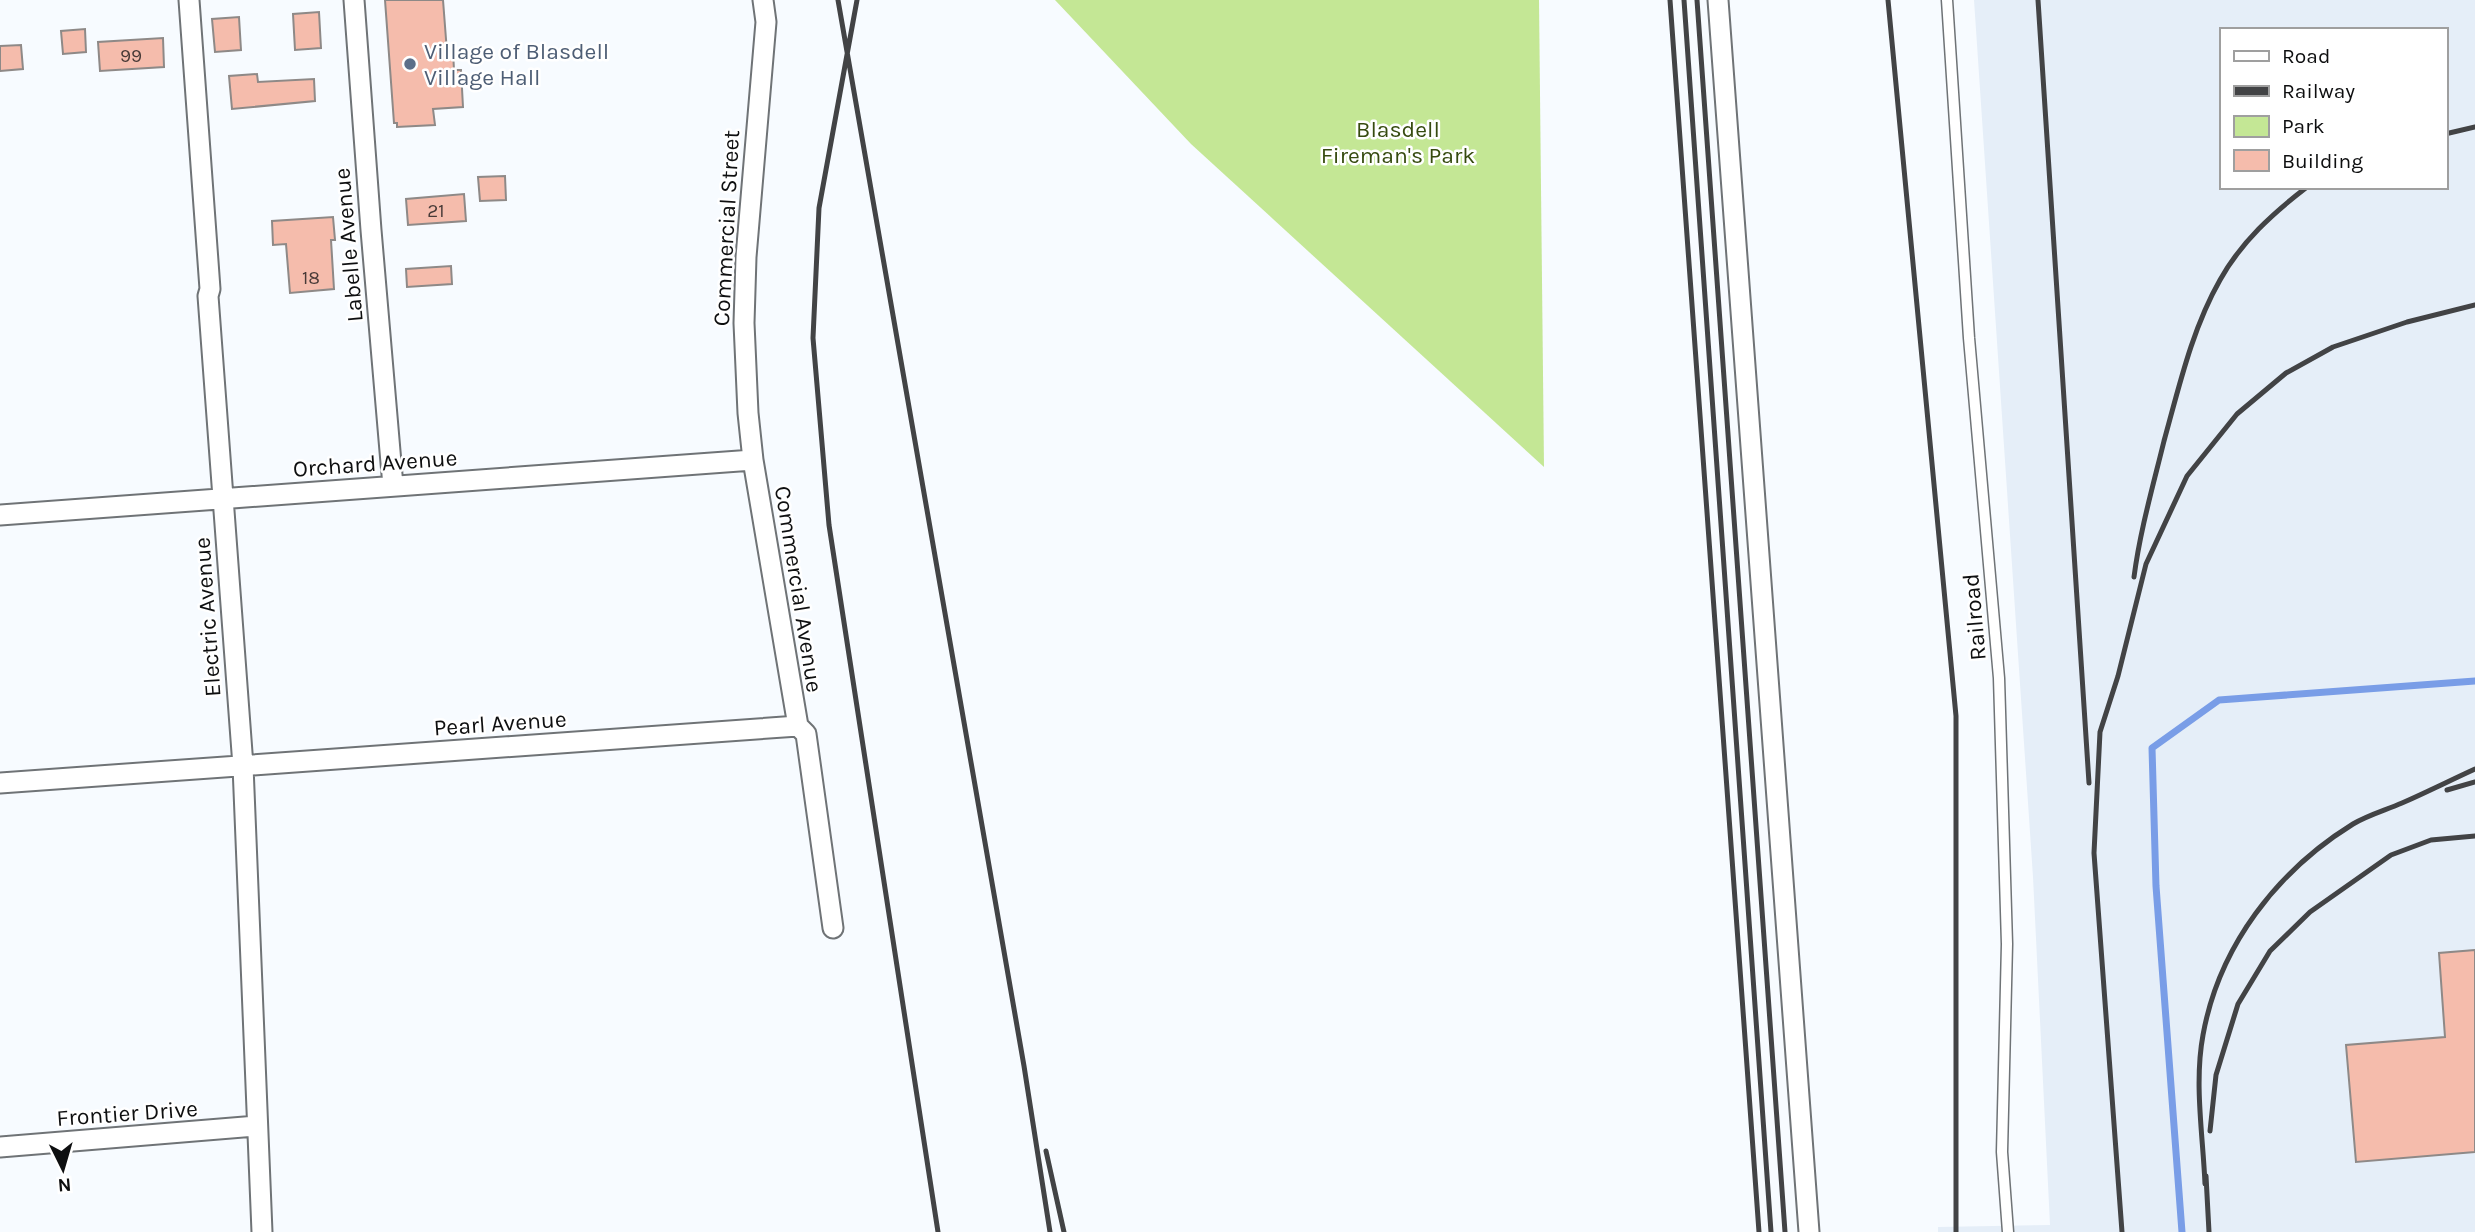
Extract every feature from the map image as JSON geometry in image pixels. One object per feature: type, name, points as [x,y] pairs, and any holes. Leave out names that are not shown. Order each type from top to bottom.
[{"type":"street","name":"Electric Avenue","points":[[189,0],[243,765],[262,1232]]},
{"type":"street","name":"Labelle Avenue","points":[[354,0],[393,486]]},
{"type":"street","name":"Commercial Street","points":[[753,460],[744,323],[748,232],[766,22],[763,0]]},
{"type":"street","points":[[1718,0],[1808,1232]]},
{"type":"street","name":"Orchard Avenue","points":[[0,515],[753,460]]},
{"type":"street","name":"Commercial Avenue","points":[[753,460],[798,726]]},
{"type":"street","points":[[798,726],[806,734],[832,928]]},
{"type":"street","name":"Pearl Avenue","points":[[0,783],[798,726]]},
{"type":"street","name":"Frontier Drive","points":[[0,1146],[257,1126]]},
{"type":"lane","name":"Railroad","points":[[1947,0],[1969,338],[1999,678],[2007,944],[2003,1152],[2008,1232]]},
{"type":"shaded area","points":[[1974,0],[2475,0],[2475,1232],[1938,1232],[1938,1227],[2050,1225],[2033,877]]},
{"type":"green space","name":"Blasdell Fireman's Park","points":[[1055,0],[1539,0],[1544,467],[1191,144]]},
{"type":"building","name":"Village of Blasdell Village Hall","points":[[385,0],[443,0],[447,52],[453,51],[454,70],[461,70],[463,107],[433,109],[435,125],[397,127],[397,123],[394,123]]},
{"type":"building","points":[[319,12],[321,48],[295,50],[293,14]]},
{"type":"building","points":[[239,17],[241,50],[215,52],[212,19]]},
{"type":"building","points":[[85,29],[86,52],[63,54],[61,31]]},
{"type":"building","points":[[163,38],[164,67],[100,71],[98,42]]},
{"type":"building","points":[[21,45],[23,69],[0,71],[0,46]]},
{"type":"building","points":[[257,74],[258,82],[314,79],[315,101],[232,109],[229,76]]},
{"type":"building","points":[[505,176],[506,200],[480,201],[478,177]]},
{"type":"building","points":[[464,194],[466,221],[408,225],[406,199]]},
{"type":"building","points":[[333,217],[335,240],[331,240],[334,289],[290,293],[286,244],[273,245],[272,221]]},
{"type":"building","points":[[451,266],[452,284],[407,287],[406,269]]},
{"type":"building","points":[[2475,950],[2475,1152],[2356,1162],[2346,1045],[2445,1037],[2439,953]]},
{"type":"waterway","points":[[2182,1232],[2156,886],[2152,748],[2219,700],[2475,681]]},
{"type":"railway","points":[[838,0],[1024,1066],[1050,1232]]},
{"type":"railway","points":[[857,0],[819,208],[813,338],[829,525],[938,1232]]},
{"type":"railway","points":[[1670,0],[1759,1232]]},
{"type":"railway","points":[[1684,0],[1771,1232]]},
{"type":"railway","points":[[1697,0],[1785,1232]]},
{"type":"railway","points":[[1888,0],[1956,716],[1956,1232]]},
{"type":"railway","points":[[2038,0],[2089,783]]},
{"type":"railway","points":[[2447,134],[2475,127]]},
{"type":"railway","points":[[2134,577],[2147,509],[2175,400],[2194,338],[2210,299],[2228,266],[2248,241],[2304,189]]},
{"type":"railway","points":[[2122,1232],[2094,853],[2100,732],[2118,676],[2146,564],[2187,476],[2237,414],[2286,373],[2333,347],[2407,322],[2475,305]]},
{"type":"railway","points":[[2205,1184],[2199,1091],[2200,1053],[2211,1002],[2222,971],[2237,942],[2276,888],[2325,843],[2371,815],[2475,769]]},
{"type":"railway","points":[[2447,790],[2475,782]]},
{"type":"railway","points":[[2210,1131],[2216,1075],[2238,1004],[2270,951],[2310,912],[2391,855],[2431,840],[2475,836]]},
{"type":"railway","points":[[1046,1151],[1064,1232]]},
{"type":"railway","points":[[2206,1176],[2209,1232]]},
{"type":"place","name":"Village of Blasdell Village Hall","points":[[410,64]]}]
